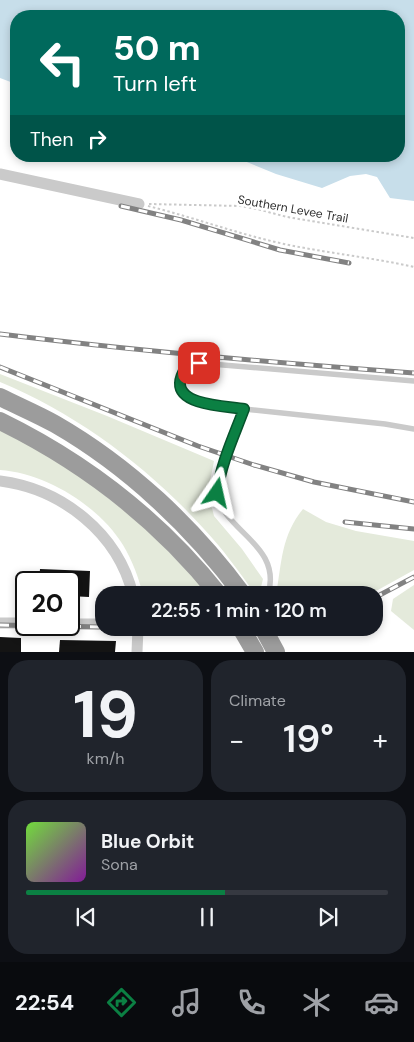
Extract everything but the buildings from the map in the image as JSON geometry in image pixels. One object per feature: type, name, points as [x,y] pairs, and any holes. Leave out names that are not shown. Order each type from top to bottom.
[{"type":"highway","points":[[0,397],[54,424],[117,467],[173,515],[236,586]]},
{"type":"highway","points":[[0,421],[43,443],[112,489],[159,530],[212,586]]},
{"type":"highway","points":[[246,636],[255,652]]},
{"type":"highway","points":[[267,636],[276,652]]},
{"type":"street","points":[[0,174],[139,204]]},
{"type":"street","points":[[0,480],[33,488],[75,509],[110,544],[130,586]]},
{"type":"street","points":[[0,623],[15,623]]},
{"type":"street","points":[[80,624],[95,624]]},
{"type":"street","points":[[138,636],[138,652]]},
{"type":"lane","points":[[414,381],[199,363],[187,365],[180,384],[182,394],[200,402],[414,429]]},
{"type":"lane","points":[[244,409],[226,456],[219,478],[217,493],[228,515],[268,563],[269,586]]},
{"type":"path","name":"Southern Levee Trail","points":[[139,204],[240,206],[287,217],[414,238]]},
{"type":"path","points":[[139,204],[267,240],[414,267]]},
{"type":"green space","points":[[0,374],[214,461],[208,492],[214,516],[242,549],[263,579],[261,586],[249,586],[204,529],[182,506],[159,484],[110,444],[56,410],[0,382]]},
{"type":"green space","points":[[0,427],[75,472],[144,526],[200,586],[140,586],[135,569],[123,545],[113,531],[86,505],[53,485],[18,472],[0,470]]},
{"type":"green space","points":[[303,509],[326,522],[356,531],[414,541],[414,570],[383,587],[277,586],[286,539]]},
{"type":"green space","points":[[414,585],[414,630],[391,611],[393,599]]},
{"type":"water","points":[[0,0],[414,0],[414,217],[364,193],[251,178],[186,162],[405,162],[405,10],[10,10],[10,95],[0,91]]},
{"type":"pier","points":[[0,78],[10,82],[10,98],[0,94]]},
{"type":"pier","points":[[168,162],[247,162],[276,174],[322,188],[350,176],[366,174],[377,177],[390,198],[414,201],[414,219],[381,211],[372,206],[363,195],[359,194],[349,194],[339,202],[329,203],[303,199],[228,173],[209,175]]},
{"type":"railway","points":[[121,206],[181,220],[280,250],[349,263]]},
{"type":"railway","points":[[0,334],[207,356],[414,373]]},
{"type":"railway","points":[[0,367],[198,446],[254,465],[314,482],[414,502]]},
{"type":"railway","points":[[345,522],[414,529]]},
{"type":"railway","points":[[383,593],[414,577]]},
{"type":"railway","points":[[0,625],[95,627]]},
{"type":"route","points":[[199,363],[187,365],[180,384],[182,394],[200,402],[244,409],[226,456],[219,478],[217,493]]}]
